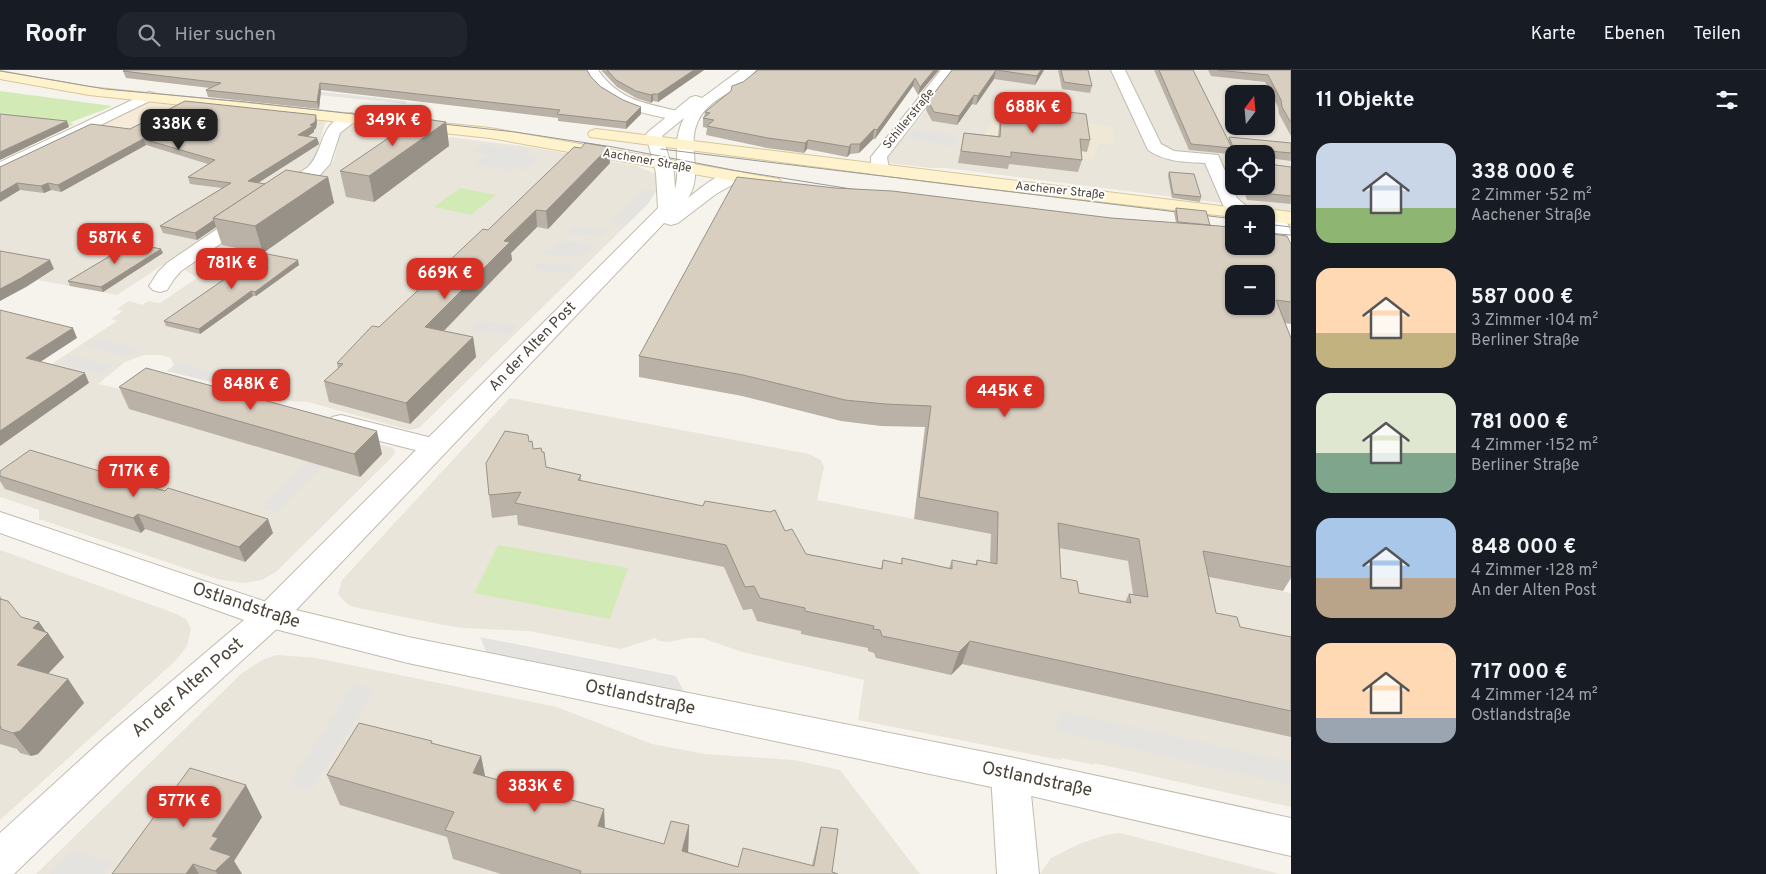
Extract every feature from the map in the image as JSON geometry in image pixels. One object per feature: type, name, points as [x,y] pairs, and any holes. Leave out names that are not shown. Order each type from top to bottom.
[{"type":"main road","points":[[43,70],[180,89],[566,131]]},
{"type":"main road","name":"Aachener Straße","points":[[0,75],[80,89],[490,133],[790,186]]},
{"type":"main road","name":"Aachener Straße","points":[[584,133],[1225,210]]},
{"type":"street","points":[[591,70],[599,84],[622,101],[637,107],[676,115]]},
{"type":"street","points":[[666,209],[665,173],[654,135],[676,115],[739,70]]},
{"type":"street","name":"An der Alten Post","points":[[0,860],[114,753],[270,616],[682,194],[686,167],[685,128],[692,113],[749,70]]},
{"type":"street","name":"Schillerstraße","points":[[880,170],[879,157],[948,70]]},
{"type":"street","points":[[1118,70],[1121,81],[1154,147],[1159,152],[1225,161]]},
{"type":"street","points":[[0,169],[149,96]]},
{"type":"street","points":[[160,286],[174,267],[314,171],[321,164],[333,131],[351,118]]},
{"type":"street","points":[[1212,159],[1230,201],[1236,205]]},
{"type":"street","name":"An der Alten Post","points":[[630,246],[691,206],[718,184],[736,176]]},
{"type":"street","points":[[320,418],[435,447]]},
{"type":"street","name":"Ostlandstraße","points":[[0,522],[270,616],[408,650],[1010,774],[1291,837]]},
{"type":"street","points":[[1010,774],[1018,874]]},
{"type":"shaded area","points":[[960,70],[1291,70],[1291,212],[1275,210],[1275,205],[1236,205],[946,168],[888,163],[887,157]]},
{"type":"shaded area","points":[[314,91],[406,101],[406,104],[309,94]]},
{"type":"shaded area","points":[[151,102],[225,109],[151,148],[95,128]]},
{"type":"shaded area","points":[[225,109],[327,120],[315,162],[304,172],[117,295],[38,280],[26,287],[0,282],[0,176]]},
{"type":"shaded area","points":[[998,114],[1112,126],[1115,142],[1099,144],[1092,160],[980,140]]},
{"type":"shaded area","points":[[349,125],[531,147],[637,166],[656,174],[657,190],[648,204],[419,428],[409,430],[308,402],[291,401],[185,372],[175,367],[171,358],[161,355],[144,355],[125,362],[98,384],[129,391],[174,385],[393,448],[395,453],[392,457],[277,571],[262,580],[243,583],[217,579],[39,519],[39,510],[0,497],[0,398],[117,321],[111,319],[123,311],[117,309],[129,301],[142,305],[148,301],[160,303],[197,278],[184,269],[191,261],[326,171],[334,160],[340,133]]},
{"type":"shaded area","points":[[914,129],[960,137],[953,147],[907,138]]},
{"type":"shaded area","points":[[482,144],[530,151],[526,155],[540,158],[526,170],[514,168],[511,171],[474,165],[486,155],[474,151]]},
{"type":"shaded area","points":[[644,189],[656,191],[647,204],[625,226],[611,223]]},
{"type":"shaded area","points":[[573,227],[607,229],[602,235],[567,233]]},
{"type":"shaded area","points":[[558,241],[595,243],[584,257],[542,254],[547,248],[553,248]]},
{"type":"shaded area","points":[[538,263],[576,265],[570,273],[533,270]]},
{"type":"shaded area","points":[[480,321],[517,325],[509,335],[470,331]]},
{"type":"shaded area","points":[[97,338],[139,349],[127,357],[85,346]]},
{"type":"shaded area","points":[[72,355],[114,366],[102,375],[60,363]]},
{"type":"shaded area","points":[[178,362],[270,389],[262,395],[167,371]]},
{"type":"shaded area","points":[[510,398],[809,454],[821,460],[824,467],[817,500],[1291,593],[1291,807],[1094,763],[1094,765],[1061,758],[1061,760],[858,720],[864,680],[742,652],[702,638],[688,638],[668,642],[659,641],[655,638],[621,649],[528,631],[462,628],[350,606],[338,594],[342,580]]},
{"type":"shaded area","points":[[327,442],[342,446],[277,512],[262,508]]},
{"type":"shaded area","points":[[0,550],[174,613],[186,619],[191,629],[187,646],[175,661],[0,820]]},
{"type":"shaded area","points":[[480,637],[676,676],[685,694],[487,654]]},
{"type":"shaded area","points":[[277,655],[316,658],[557,707],[652,744],[705,754],[794,760],[840,770],[920,874],[36,874],[242,673],[264,659]]},
{"type":"shaded area","points":[[354,684],[375,689],[311,791],[289,784]]},
{"type":"shaded area","points":[[1061,711],[1291,762],[1291,785],[1055,731]]},
{"type":"shaded area","points":[[1120,833],[1280,874],[1040,874],[1051,858],[1079,844],[1106,835]]},
{"type":"shaded area","points":[[74,849],[112,863],[104,874],[49,874]]},
{"type":"green space","points":[[0,91],[112,106],[70,123],[74,124],[67,127],[0,117]]},
{"type":"green space","points":[[460,188],[496,195],[471,215],[434,207]]},
{"type":"green space","points":[[498,545],[628,568],[610,619],[474,593]]},
{"type":"building","points":[[587,70],[601,87],[623,100],[641,107],[626,122],[557,114],[560,110],[320,83],[317,102],[206,90],[221,83],[123,71]]},
{"type":"building","points":[[607,70],[694,70],[658,94],[651,95],[636,91],[616,80]]},
{"type":"building","points":[[758,70],[934,70],[920,87],[915,78],[877,130],[874,129],[860,144],[851,144],[849,147],[808,140],[805,143],[768,138],[707,126],[714,120],[703,118],[710,113],[705,112],[731,91],[732,86],[743,82]]},
{"type":"building","points":[[952,70],[996,70],[978,96],[974,95],[959,116],[934,112],[928,101]]},
{"type":"building","points":[[996,70],[1041,70],[1037,76]]},
{"type":"building","points":[[1061,70],[1088,70],[1092,86],[1064,82]]},
{"type":"building","points":[[1159,70],[1193,70],[1230,145],[1225,145],[1225,147],[1191,144]]},
{"type":"building","points":[[1217,70],[1291,70],[1291,123],[1282,107],[1275,85],[1268,75]]},
{"type":"building","points":[[185,101],[316,115],[315,122],[310,125],[313,126],[298,135],[317,138],[248,181],[265,184],[213,218],[214,220],[195,233],[160,226],[231,183],[188,177],[215,160],[143,139],[58,185],[48,183],[41,186],[17,183],[0,193],[0,167],[91,124],[130,129]]},
{"type":"building","points":[[1002,105],[1086,114],[1090,140],[1080,139],[1082,160],[1011,152],[1011,157],[961,151],[964,133],[1000,137]]},
{"type":"building","points":[[0,114],[67,121],[0,152]]},
{"type":"building","points":[[418,118],[446,122],[369,176],[340,171]]},
{"type":"building","points":[[1229,137],[1291,143],[1291,153],[1275,151],[1275,145],[1232,145]]},
{"type":"building","points":[[585,143],[609,147],[546,211],[536,210],[504,241],[510,242],[425,327],[473,337],[406,403],[324,381],[343,364],[337,363],[372,326],[379,327],[483,229],[488,230],[574,147],[581,148]]},
{"type":"building","points":[[1275,165],[1291,167],[1291,196],[1275,194]]},
{"type":"building","points":[[286,170],[328,177],[255,226],[213,218]]},
{"type":"building","points":[[1169,172],[1194,174],[1201,197],[1173,194]]},
{"type":"building","points":[[737,177],[835,188],[892,191],[1111,218],[1225,227],[1225,255],[1275,255],[1275,234],[1287,236],[1291,244],[1291,302],[1276,300],[1291,338],[1291,567],[1203,551],[1216,613],[1237,617],[1240,627],[1291,637],[1291,711],[970,641],[959,652],[882,636],[880,630],[873,629],[874,626],[805,611],[805,608],[760,598],[754,586],[745,587],[726,545],[515,503],[521,492],[489,495],[486,463],[505,431],[528,435],[529,442],[532,441],[533,449],[541,448],[542,452],[544,452],[546,467],[581,475],[578,480],[703,506],[705,501],[770,512],[775,510],[785,531],[792,529],[806,554],[882,569],[883,560],[902,564],[902,558],[952,569],[952,560],[977,565],[977,560],[997,564],[998,512],[919,497],[931,406],[845,400],[743,375],[639,356]],"holes":[[[1058,523],[1139,539],[1148,597],[1129,594],[1131,603],[1079,593],[1077,581],[1061,578]]]},
{"type":"building","points":[[1176,208],[1206,211],[1210,225],[1178,222]]},
{"type":"building","points":[[132,243],[161,249],[101,287],[68,281]]},
{"type":"building","points":[[0,251],[50,260],[0,289]]},
{"type":"building","points":[[257,252],[298,260],[255,292],[251,291],[199,329],[164,321],[242,267],[237,266]]},
{"type":"building","points":[[0,310],[73,328],[26,358],[85,373],[0,431]]},
{"type":"building","points":[[146,368],[377,431],[354,454],[119,387]]},
{"type":"building","points":[[30,450],[165,491],[168,488],[268,519],[239,547],[138,514],[133,518],[0,476],[0,471]]},
{"type":"building","points":[[0,599],[8,601],[21,617],[39,622],[33,628],[48,633],[17,665],[68,679],[20,731],[13,733],[1,729],[0,726]]},
{"type":"building","points":[[359,723],[432,741],[431,743],[481,756],[473,773],[523,787],[524,785],[551,791],[550,794],[604,809],[598,826],[664,844],[671,821],[689,825],[682,851],[738,867],[743,848],[814,866],[821,827],[838,829],[832,872],[838,874],[580,874],[581,871],[445,830],[454,812],[327,775]]},
{"type":"building","points":[[190,768],[246,785],[212,836],[218,838],[210,849],[231,856],[215,871],[193,864],[186,874],[112,874]]},
{"type":"tram line","points":[[0,71],[105,89],[246,102],[515,132],[613,147],[738,171],[864,191]]},
{"type":"tram line","points":[[661,149],[1225,218]]},
{"type":"tram line","points":[[1275,225],[1291,227]]},
{"type":"tram line","points":[[1275,234],[1291,235]]}]
